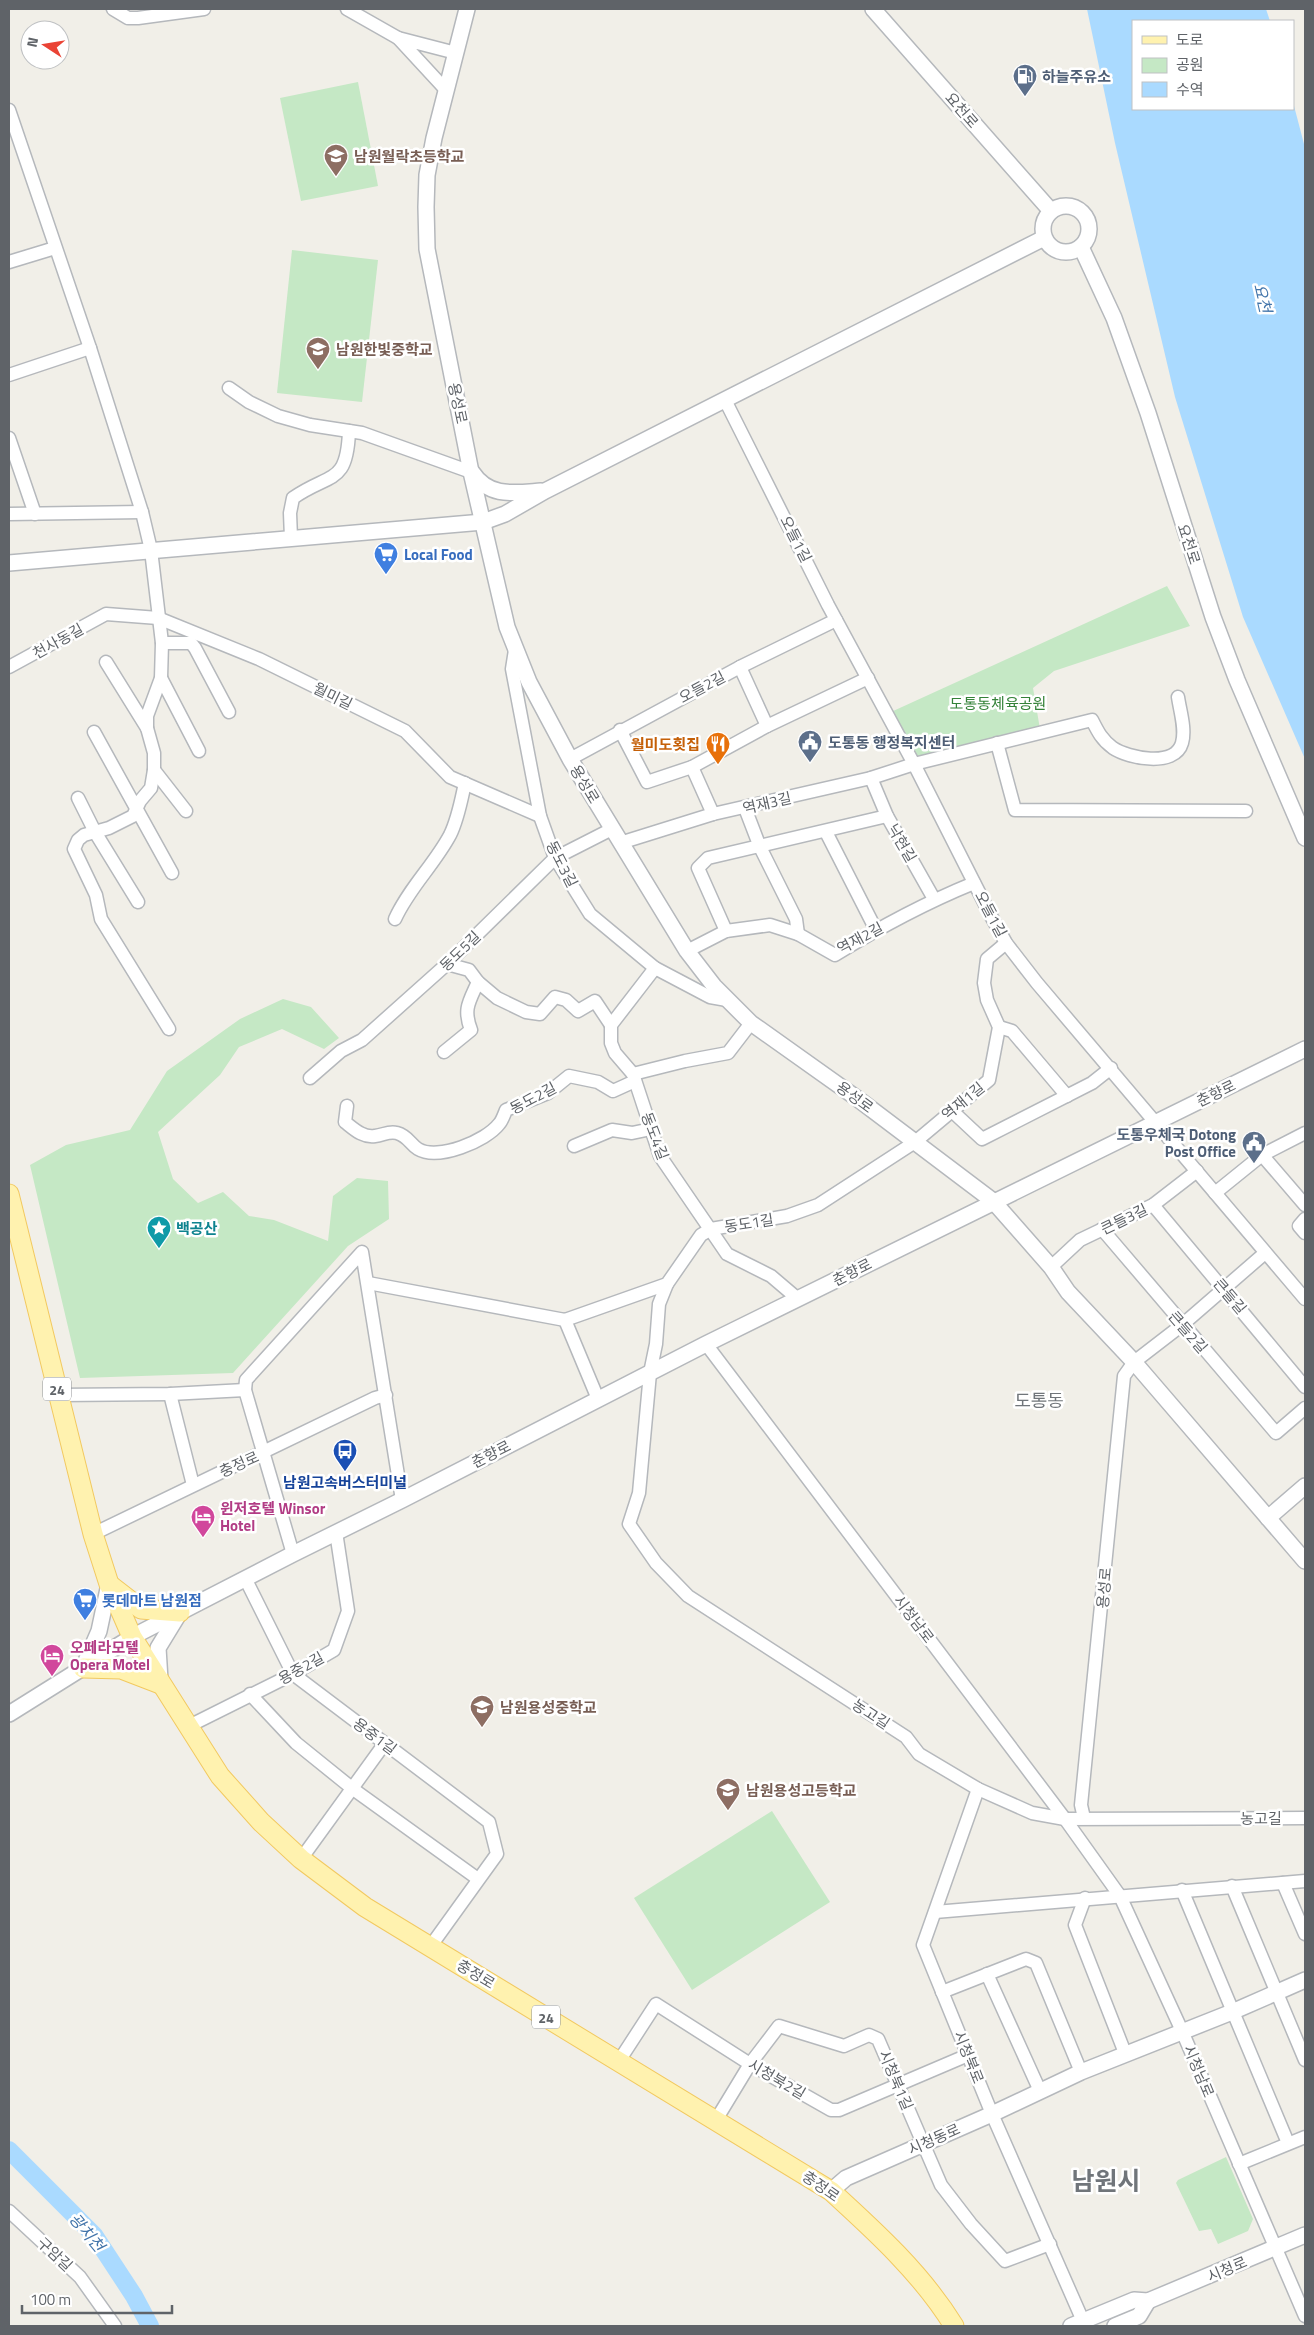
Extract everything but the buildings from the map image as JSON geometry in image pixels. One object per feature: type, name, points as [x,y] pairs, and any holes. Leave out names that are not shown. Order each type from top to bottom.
[{"type":"main road","name":"충정로","points":[[9,1194],[93,1534],[108,1584],[132,1637],[187,1727],[220,1776],[261,1822],[301,1859],[365,1907],[831,2191],[886,2241],[940,2304],[954,2326]]},
{"type":"main road","points":[[108,1584],[141,1608],[180,1612]]},
{"type":"main road","points":[[82,1668],[121,1669],[160,1684]]},
{"type":"street","points":[[113,9],[128,18],[204,9]]},
{"type":"street","points":[[347,9],[398,38],[456,53]]},
{"type":"street","name":"용성로","points":[[467,9],[434,138],[428,175],[426,208],[427,249],[472,472],[506,626],[529,682],[570,759],[687,951],[727,1000],[751,1023],[993,1201],[1051,1267],[1068,1292],[1134,1362],[1268,1518],[1302,1552]]},
{"type":"street","name":"요천로","points":[[873,9],[1051,212]]},
{"type":"street","points":[[398,38],[446,90]]},
{"type":"street","points":[[9,110],[90,348],[142,512],[151,550],[162,642],[161,678],[149,709],[146,728]]},
{"type":"street","points":[[1066,206],[1081,212],[1089,225],[1086,241],[1081,247],[1075,251],[1060,252],[1048,244],[1044,238],[1044,224],[1051,212],[1066,206]]},
{"type":"street","points":[[9,563],[483,522],[504,514],[545,491],[1044,238]]},
{"type":"street","name":"요천로","points":[[1081,247],[1114,318],[1148,413],[1213,618],[1241,689],[1305,838]]},
{"type":"street","points":[[9,262],[55,248]]},
{"type":"street","points":[[9,374],[90,348]]},
{"type":"street","points":[[229,388],[249,402],[278,416],[310,425],[362,433],[472,472],[478,482],[492,490],[502,493],[545,491]]},
{"type":"street","name":"오들1길","points":[[725,400],[836,620],[914,764],[1006,942],[1156,1122]]},
{"type":"street","points":[[291,538],[290,512],[293,498],[332,478],[345,465],[349,431]]},
{"type":"street","points":[[9,438],[35,514]]},
{"type":"street","points":[[9,514],[142,512]]},
{"type":"street","name":"월미길","points":[[106,614],[158,618],[259,659],[405,731],[450,777],[540,816]]},
{"type":"street","name":"천사동길","points":[[9,667],[106,614]]},
{"type":"street","name":"오들2길","points":[[570,759],[620,730],[740,667],[836,620]]},
{"type":"street","points":[[162,642],[191,643],[229,712]]},
{"type":"street","name":"동도3길","points":[[515,650],[512,669],[540,816],[555,858],[590,914],[655,968],[710,996],[727,1000]]},
{"type":"street","points":[[106,662],[146,728],[154,754],[151,788],[133,816],[96,832],[84,835],[78,840],[74,849],[96,895],[101,919],[169,1028]]},
{"type":"street","points":[[740,667],[767,726]]},
{"type":"street","points":[[161,678],[199,751]]},
{"type":"street","points":[[620,730],[647,782],[692,767],[767,726],[868,678]]},
{"type":"street","name":"역재3길","points":[[620,843],[713,814],[871,778],[914,764],[1092,720],[1100,737],[1113,748],[1128,756],[1142,759],[1166,756],[1177,752],[1182,744],[1183,730],[1178,697]]},
{"type":"street","points":[[94,732],[172,873]]},
{"type":"street","points":[[997,743],[1015,810],[1246,811]]},
{"type":"street","points":[[692,767],[713,814]]},
{"type":"street","points":[[154,770],[186,811]]},
{"type":"street","points":[[871,778],[887,816]]},
{"type":"street","points":[[395,919],[413,888],[450,836],[458,814],[465,783]]},
{"type":"street","points":[[78,798],[138,902]]},
{"type":"street","points":[[745,808],[760,846],[796,920],[798,934]]},
{"type":"street","name":"낙현길","points":[[726,931],[698,868],[708,858],[826,832],[887,816],[934,899]]},
{"type":"street","name":"동도5길","points":[[310,1078],[341,1051],[362,1040],[447,964],[555,858],[612,829]]},
{"type":"street","points":[[826,832],[876,930]]},
{"type":"street","name":"역재2길","points":[[687,951],[726,931],[770,925],[798,934],[835,955],[876,930],[934,899],[974,882]]},
{"type":"street","points":[[1006,942],[987,959],[984,983],[987,1000],[999,1027],[1012,1031],[1067,1096]]},
{"type":"street","points":[[447,964],[469,970],[478,982],[497,998],[526,1012],[540,1014],[555,997],[566,1000],[578,1011],[595,1002],[611,1025],[655,968]]},
{"type":"street","points":[[444,1052],[471,1030],[466,1015],[478,982]]},
{"type":"street","name":"동도2길","points":[[347,1106],[345,1122],[365,1136],[377,1136],[388,1131],[408,1138],[418,1149],[433,1153],[455,1150],[485,1135],[499,1124],[506,1110],[548,1093],[569,1076],[598,1082],[613,1091],[634,1078],[685,1061],[728,1053],[751,1023]]},
{"type":"street","name":"동도4길","points":[[611,1025],[611,1043],[615,1053],[634,1078],[660,1156],[727,1254],[771,1276],[798,1299]]},
{"type":"street","name":"역재1길","points":[[915,1142],[950,1110],[989,1080],[999,1027]]},
{"type":"street","name":"춘향로","points":[[9,1714],[132,1637],[246,1580],[292,1554],[402,1500],[706,1344],[1305,1049]]},
{"type":"street","points":[[950,1110],[982,1139],[1092,1083],[1110,1068]]},
{"type":"street","points":[[1156,1122],[1305,1299]]},
{"type":"street","points":[[574,1146],[612,1130],[632,1133],[651,1129]]},
{"type":"street","points":[[1215,1193],[1262,1155],[1305,1133]]},
{"type":"street","name":"동도1길","points":[[650,1373],[656,1344],[659,1304],[667,1284],[701,1235],[711,1229],[787,1216],[818,1205],[915,1142]]},
{"type":"street","points":[[1262,1155],[1305,1204]]},
{"type":"street","name":"큰들3길","points":[[1051,1267],[1080,1240],[1153,1205],[1198,1172]]},
{"type":"street","name":"큰들길","points":[[1153,1205],[1305,1387]]},
{"type":"street","name":"큰들2길","points":[[1102,1230],[1276,1433],[1305,1408]]},
{"type":"street","points":[[292,1554],[245,1390],[246,1380],[362,1252],[402,1500]]},
{"type":"street","points":[[1134,1362],[1182,1325],[1265,1253]]},
{"type":"street","points":[[368,1283],[565,1320],[667,1284]]},
{"type":"street","points":[[565,1320],[598,1399]]},
{"type":"street","name":"시청남로","points":[[706,1344],[1065,1819],[1120,1896],[1182,2031],[1277,2247],[1305,2316]]},
{"type":"street","name":"용성로","points":[[1084,1818],[1082,1805],[1124,1376],[1134,1362]]},
{"type":"street","name":"농고길","points":[[650,1373],[639,1493],[629,1524],[656,1563],[688,1596],[906,1737],[919,1754],[978,1789],[1032,1813],[1065,1819],[1305,1818]]},
{"type":"street","points":[[58,1395],[170,1394],[245,1390]]},
{"type":"street","points":[[170,1394],[193,1485]]},
{"type":"street","name":"충정로","points":[[93,1534],[375,1398],[386,1395]]},
{"type":"street","points":[[1268,1518],[1305,1486]]},
{"type":"street","name":"용중2길","points":[[187,1727],[293,1674],[334,1650],[348,1611],[336,1532]]},
{"type":"street","name":"용중1길","points":[[246,1580],[293,1674],[489,1822],[497,1854],[430,1947]]},
{"type":"street","points":[[82,1668],[99,1631],[108,1584]]},
{"type":"street","points":[[160,1684],[158,1648],[180,1612]]},
{"type":"street","points":[[250,1694],[296,1743],[353,1789],[478,1879]]},
{"type":"street","points":[[301,1859],[385,1743]]},
{"type":"street","name":"시청북로","points":[[978,1789],[936,1912],[922,1945],[992,2114],[1050,2244],[1077,2324]]},
{"type":"street","points":[[936,1912],[1305,1881]]},
{"type":"street","points":[[1283,1883],[1305,1934]]},
{"type":"street","points":[[1232,1886],[1305,2060]]},
{"type":"street","points":[[1182,1890],[1288,2143]]},
{"type":"street","points":[[1085,1898],[1074,1925],[1126,2054]]},
{"type":"street","points":[[942,1992],[1026,1959],[1036,1963],[1081,2072]]},
{"type":"street","points":[[987,1974],[1040,2091]]},
{"type":"street","name":"시청동로","points":[[831,2191],[846,2178],[992,2114],[1081,2072],[1232,2012],[1305,1980]]},
{"type":"street","name":"시청북2길","points":[[619,2061],[656,2004],[750,2064],[831,2110],[839,2110],[968,2054]]},
{"type":"street","name":"시청북1길","points":[[716,2120],[750,2064],[779,2026],[844,2046],[869,2035],[878,2039],[941,2185],[971,2224],[1005,2261],[1050,2244]]},
{"type":"street","points":[[1239,2164],[1305,2137]]},
{"type":"street","name":"구암길","points":[[9,2211],[80,2277],[115,2326]]},
{"type":"street","name":"시청로","points":[[1077,2324],[1134,2300],[1148,2302],[1305,2235]]},
{"type":"street","name":"시청로","points":[[1115,2326],[1139,2316],[1148,2302]]},
{"type":"green space","points":[[358,82],[378,186],[301,201],[280,98]]},
{"type":"green space","points":[[292,250],[378,260],[362,402],[277,393]]},
{"type":"green space","name":"도통동체육공원","points":[[1167,586],[1190,626],[1054,671],[1033,688],[1040,729],[917,759],[891,712]]},
{"type":"green space","points":[[283,999],[311,1007],[339,1038],[324,1049],[282,1029],[239,1047],[220,1075],[158,1132],[173,1179],[198,1203],[223,1192],[249,1216],[274,1220],[328,1241],[333,1196],[357,1178],[388,1181],[389,1219],[348,1246],[233,1373],[80,1378],[30,1165],[66,1145],[130,1130],[167,1071],[240,1019]]},
{"type":"green space","points":[[772,1811],[830,1902],[692,1990],[634,1898]]},
{"type":"green space","points":[[1226,2157],[1253,2219],[1248,2231],[1218,2244],[1211,2229],[1199,2231],[1176,2183],[1178,2180]]},
{"type":"water","name":"요천","points":[[1087,9],[1266,9],[1270,20],[1132,20],[1132,110],[1294,110],[1294,106],[1304,144],[1305,759],[1243,617],[1175,397],[1115,143]]},
{"type":"waterway","name":"광치천","points":[[9,2150],[94,2235],[134,2296],[150,2326]]},
{"type":"place","name":"하늘주유소","points":[[1025,97]]},
{"type":"place","name":"남원월락초등학교","points":[[336,177]]},
{"type":"place","name":"남원한빛중학교","points":[[318,370]]},
{"type":"place","name":"Local Food","points":[[386,575]]},
{"type":"place","name":"도통동 행정복지센터","points":[[810,763]]},
{"type":"place","name":"월미도횟집","points":[[718,765]]},
{"type":"place","name":"도통우체국 Dotong Post Office","points":[[1254,1164]]},
{"type":"place","name":"백공산","points":[[159,1249]]},
{"type":"place","name":"남원고속버스터미널","points":[[345,1472]]},
{"type":"place","name":"윈저호텔 Winsor Hotel","points":[[203,1538]]},
{"type":"place","name":"롯데마트 남원점","points":[[85,1621]]},
{"type":"place","name":"오페라모텔 Opera Motel","points":[[52,1677]]},
{"type":"place","name":"남원용성중학교","points":[[482,1728]]},
{"type":"place","name":"남원용성고등학교","points":[[728,1811]]},
{"type":"district","name":"도통동","points":[[1039,1400]]},
{"type":"district","name":"남원시","points":[[1106,2181]]}]
